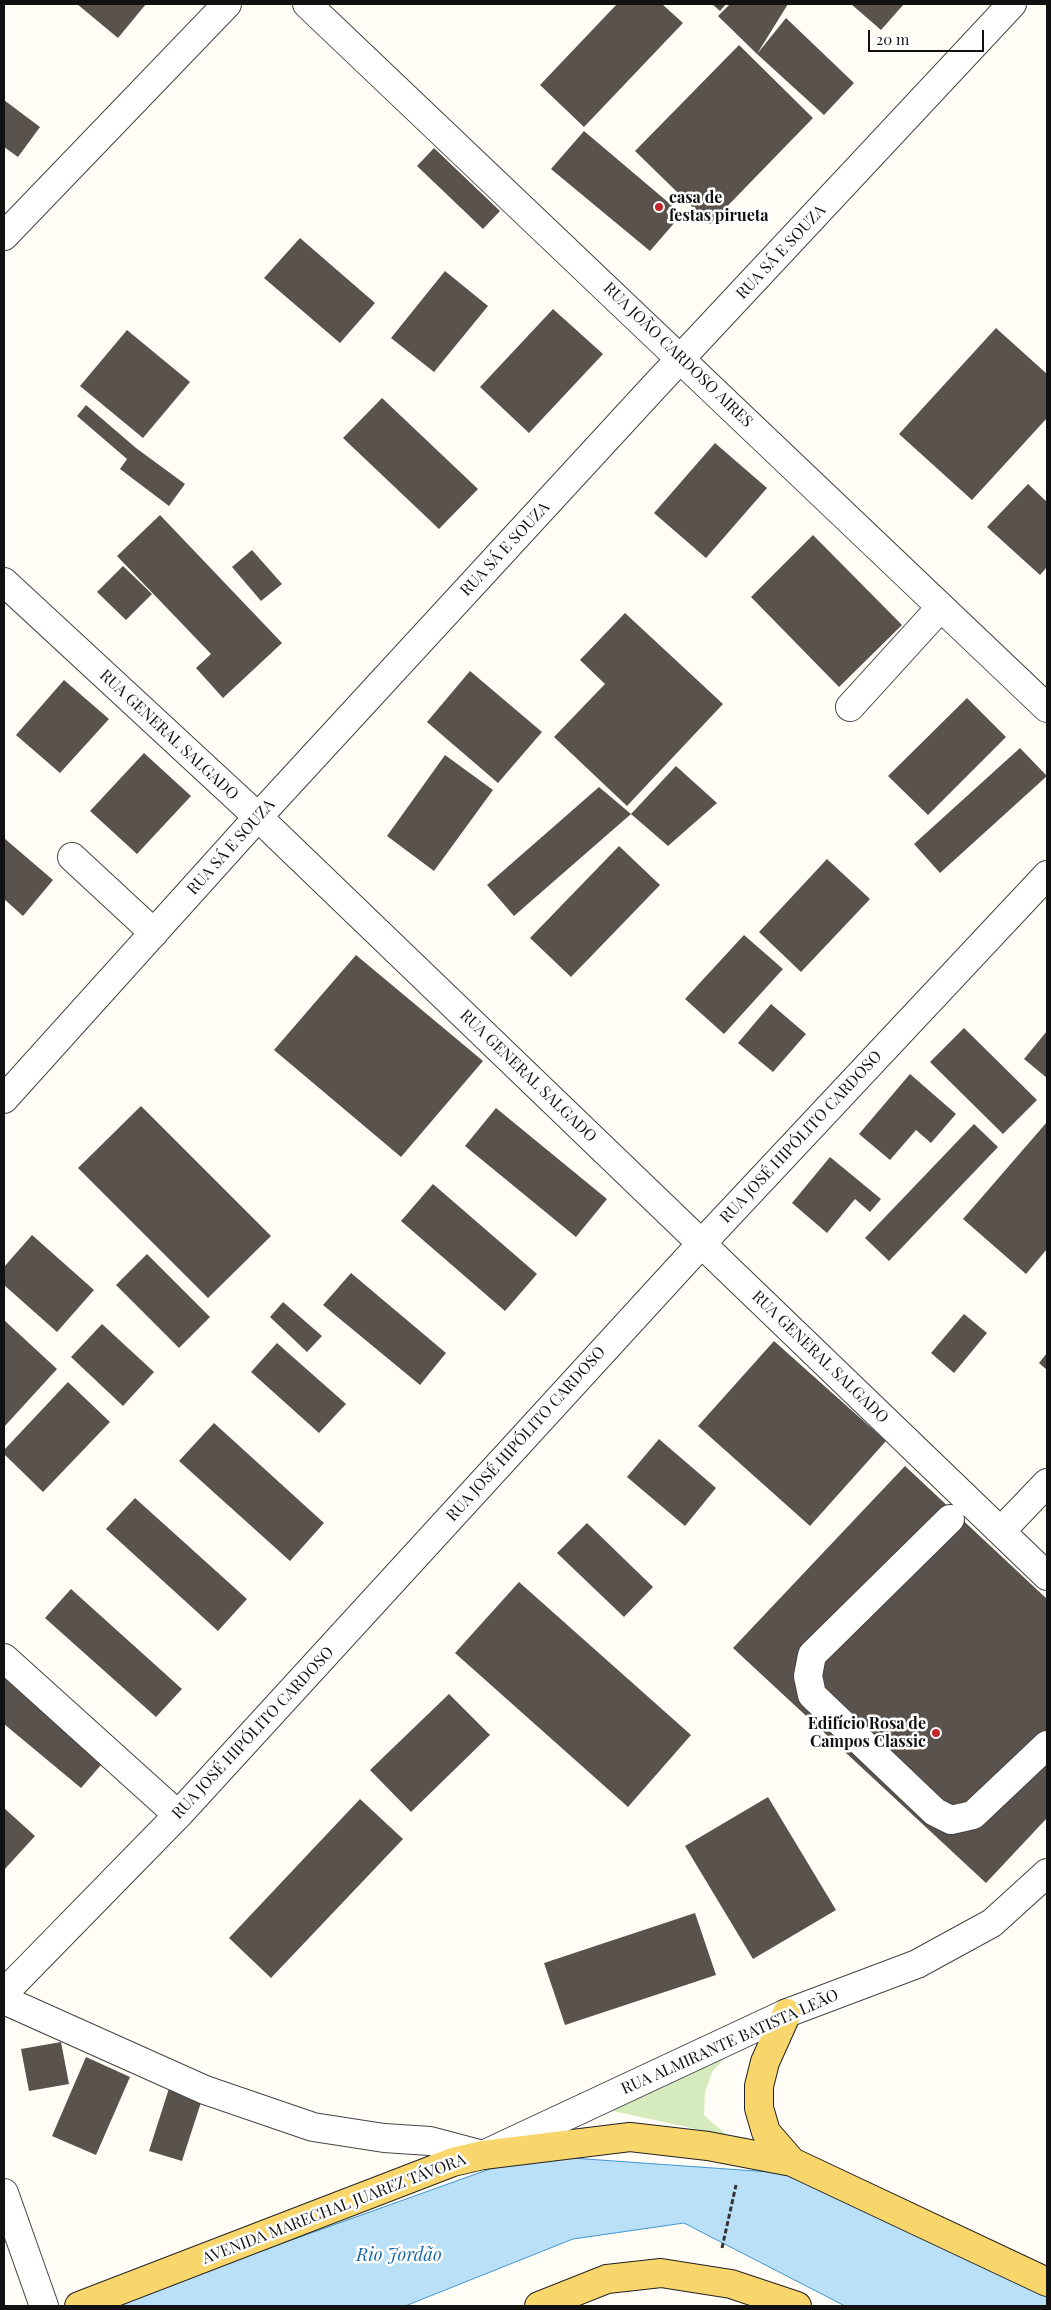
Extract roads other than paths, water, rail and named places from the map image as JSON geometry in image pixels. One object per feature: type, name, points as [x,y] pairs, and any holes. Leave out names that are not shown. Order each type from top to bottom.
[{"type":"main road","points":[[787,2013],[765,2062],[759,2086],[759,2108],[766,2132],[792,2162]]},
{"type":"main road","name":"AVENIDA MARECHAL JUAREZ TÁVORA","points":[[79,2306],[453,2162],[483,2155],[630,2137],[708,2146],[792,2162],[1047,2282]]},
{"type":"main road","points":[[539,2306],[607,2279],[661,2272],[731,2284],[797,2306]]},
{"type":"street","points":[[4,236],[227,4]]},
{"type":"street","name":"RUA JOÃO CARDOSO AIRES","points":[[307,4],[1047,708]]},
{"type":"street","name":"RUA SÁ E SOUZA","points":[[4,1100],[258,817],[681,358],[1012,4]]},
{"type":"street","name":"RUA GENERAL SALGADO","points":[[4,582],[258,817],[1047,1576]]},
{"type":"street","points":[[850,707],[941,607]]},
{"type":"street","points":[[72,858],[154,933]]},
{"type":"street","name":"RUA JOSÉ HIPÓLITO CARDOSO","points":[[4,1993],[178,1814],[702,1243],[1047,875]]},
{"type":"street","points":[[1001,1531],[1047,1483]]},
{"type":"street","points":[[932,1555],[950,1519],[812,1655],[808,1676],[812,1695],[935,1812],[950,1820],[972,1815],[1047,1745]]},
{"type":"street","points":[[4,1658],[178,1814]]},
{"type":"street","name":"RUA ALMIRANTE BATISTA LEÃO","points":[[483,2155],[787,2013],[917,1964],[992,1923],[1047,1873]]},
{"type":"street","points":[[4,2000],[205,2090],[313,2127],[384,2138],[430,2141],[483,2155]]},
{"type":"street","points":[[4,2192],[44,2306]]},
{"type":"water","name":"Rio Jordão","points":[[529,2155],[784,2173],[1047,2291],[1047,2306],[845,2306],[684,2223],[573,2239],[405,2306],[107,2306]]},
{"type":"place","name":"casa de festas pirueta","points":[[659,207]]},
{"type":"place","name":"Edifício Rosa de Campos Classic","points":[[936,1733]]}]
